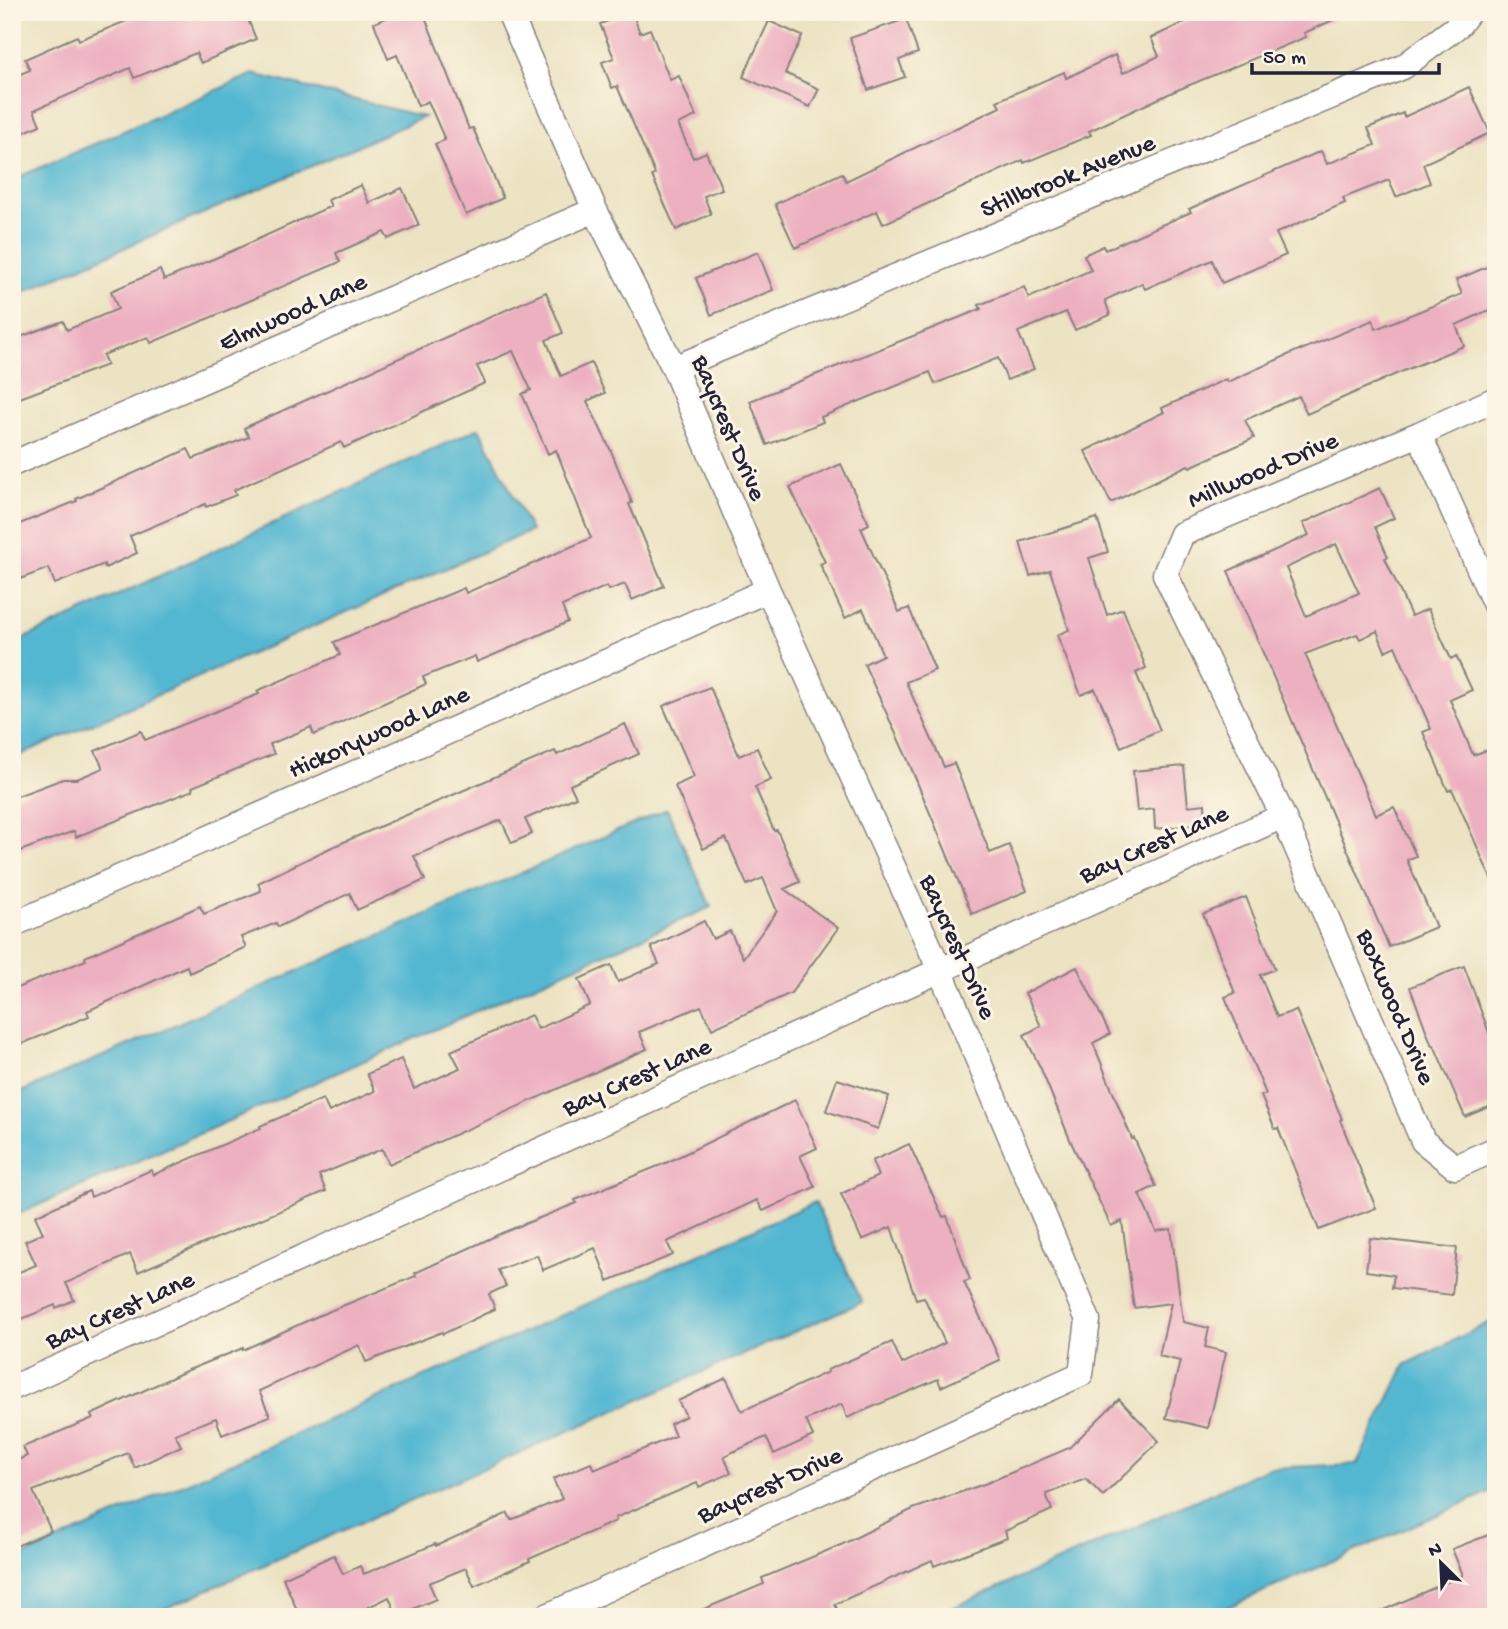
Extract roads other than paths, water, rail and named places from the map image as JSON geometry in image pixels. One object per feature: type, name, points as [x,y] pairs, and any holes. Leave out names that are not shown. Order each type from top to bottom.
[{"type":"street","name":"Baycrest Drive","points":[[509,12],[595,210],[674,368],[768,590],[940,970],[1088,1320],[1081,1374],[545,1617]]},
{"type":"street","name":"Stillbrook Avenue","points":[[674,368],[1403,67],[1459,25],[1469,12]]},
{"type":"street","name":"Elmwood Lane","points":[[12,464],[595,210]]},
{"type":"street","name":"Millwood Drive","points":[[1283,816],[1165,574],[1182,534],[1496,399]]},
{"type":"street","points":[[1419,434],[1496,607]]},
{"type":"street","name":"Hickorywood Lane","points":[[12,925],[768,590]]},
{"type":"street","name":"Bay Crest Lane","points":[[12,1388],[1283,816]]},
{"type":"street","name":"Boxwood Drive","points":[[1283,816],[1423,1141],[1455,1167],[1496,1149]]},
{"type":"water","points":[[253,74],[424,117],[12,297],[12,180]]},
{"type":"water","points":[[479,428],[531,531],[12,759],[12,644]]},
{"type":"water","points":[[667,809],[711,907],[12,1217],[12,1096]]},
{"type":"water","points":[[815,1202],[862,1302],[146,1617],[12,1617],[12,1561]]},
{"type":"water","points":[[1496,1319],[1496,1489],[1206,1617],[932,1617],[1268,1468],[1357,1464],[1405,1365]]}]
